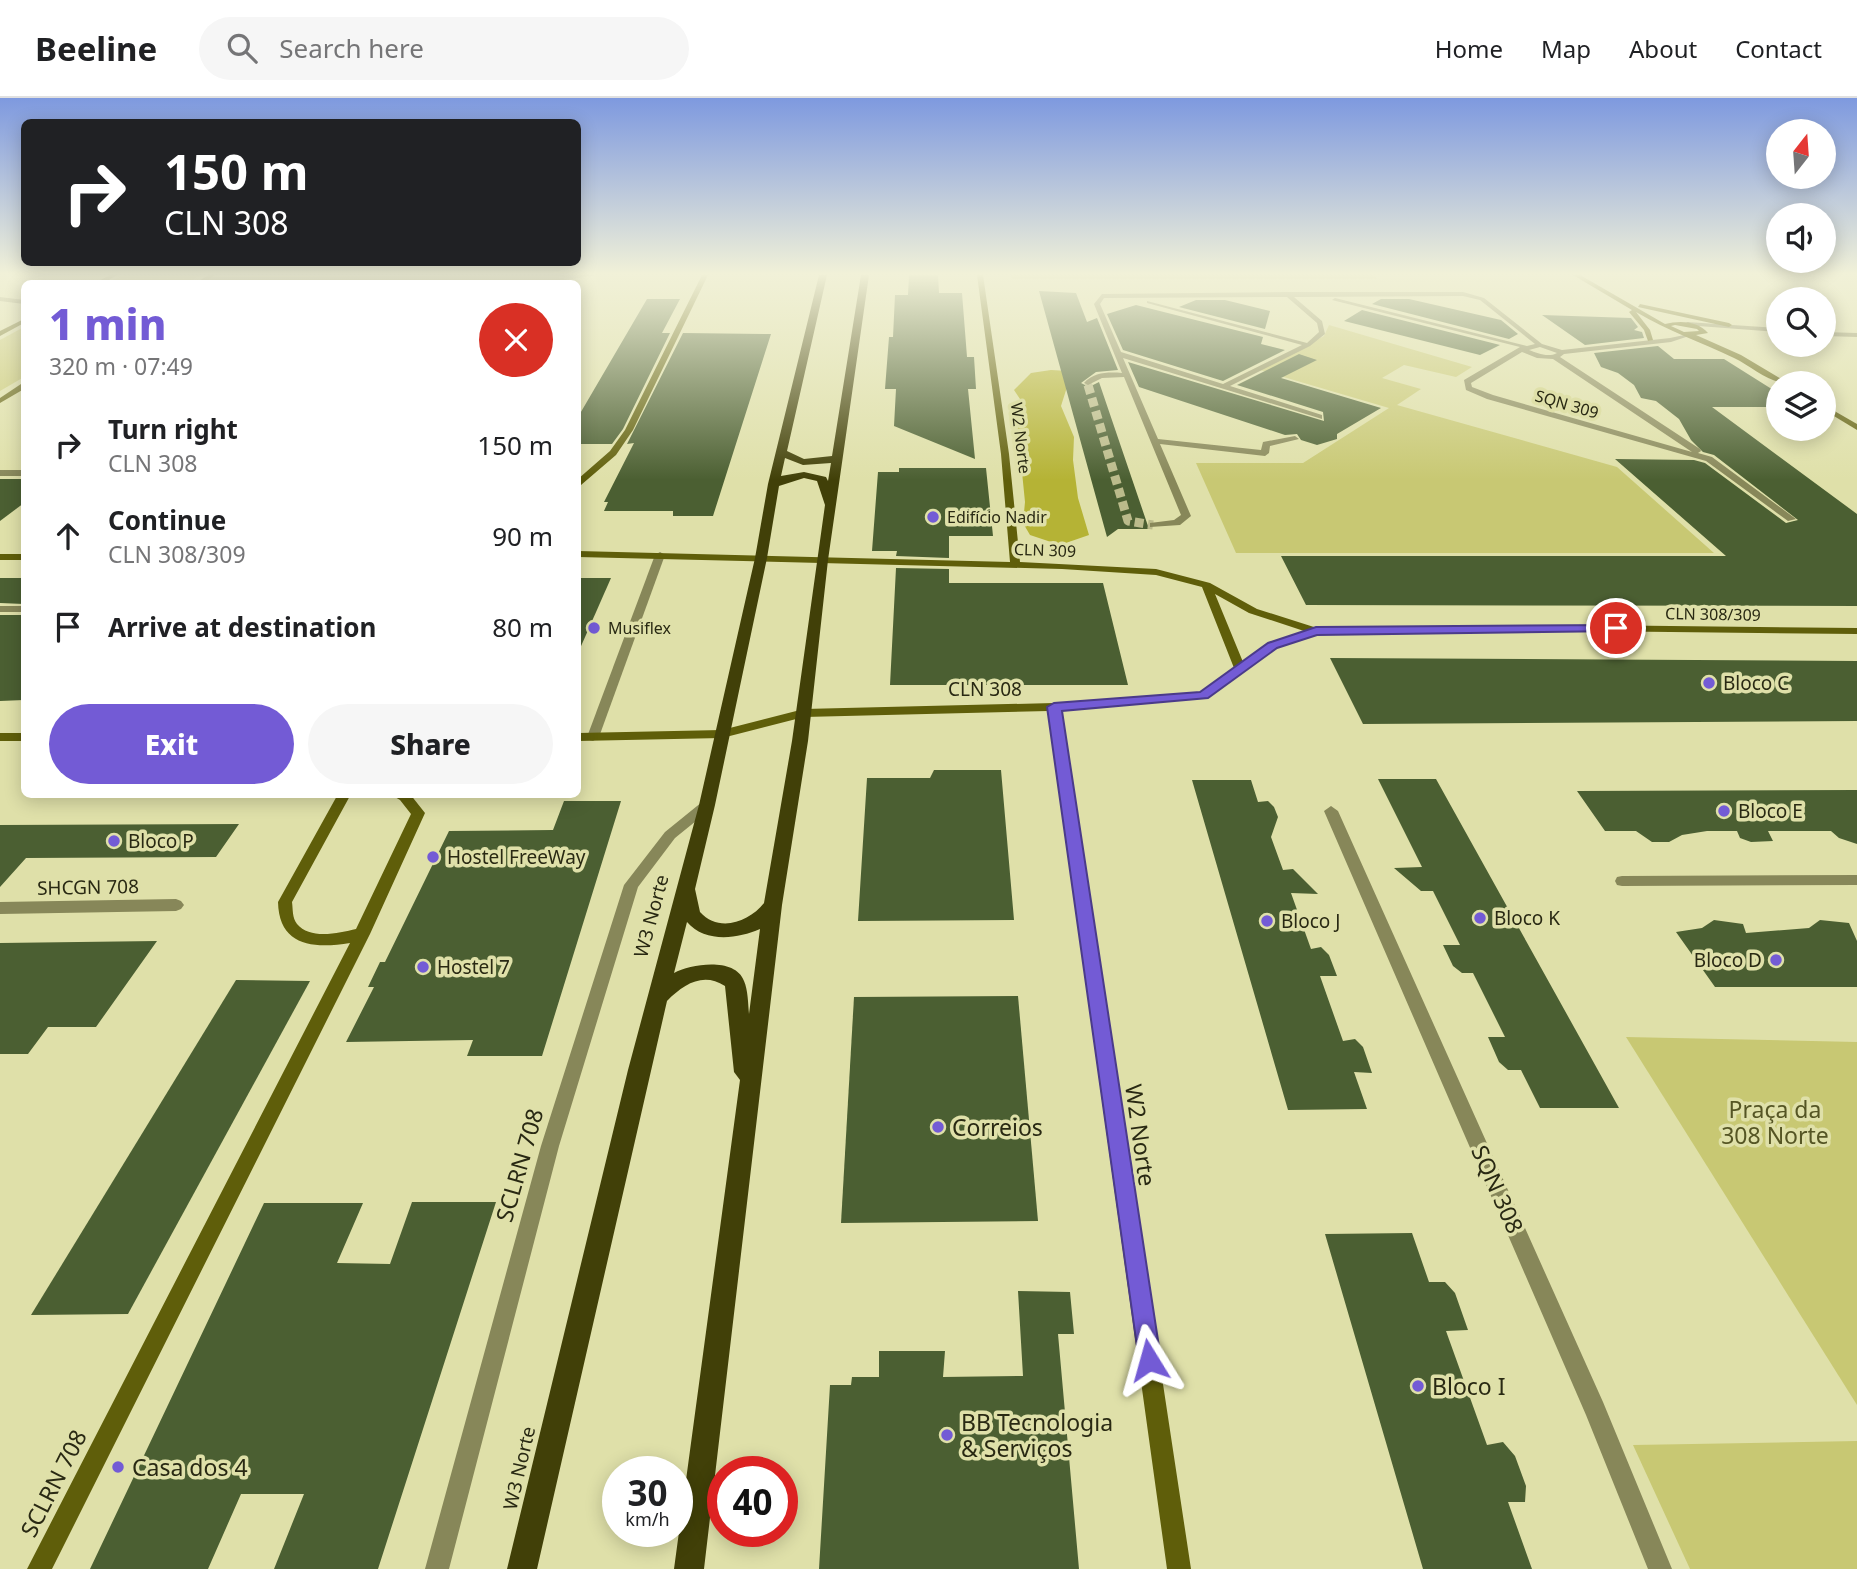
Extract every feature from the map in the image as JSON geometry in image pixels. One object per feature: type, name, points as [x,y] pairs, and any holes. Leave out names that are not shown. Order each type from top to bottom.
[{"type":"main road","name":"W3 Norte","points":[[522,1569],[657,998],[707,805],[761,558],[774,484],[807,344]]},
{"type":"main road","points":[[689,1569],[773,905],[804,713],[822,560],[855,344]]},
{"type":"main road","points":[[782,453],[803,462],[837,459]]},
{"type":"main road","points":[[774,484],[798,475],[818,476],[822,479],[831,512]]},
{"type":"main road","points":[[686,885],[688,908],[696,921],[713,929],[746,928],[760,921],[773,905]]},
{"type":"main road","points":[[657,998],[671,983],[689,973],[715,971],[735,982],[748,1104]]},
{"type":"street","points":[[581,480],[613,453],[625,437],[671,344]]},
{"type":"street","name":"W2 Norte","points":[[989,344],[1005,454],[1015,565]]},
{"type":"street","points":[[1114,344],[1186,516],[1184,520],[1153,525]]},
{"type":"street","points":[[1303,344],[1308,345]]},
{"type":"street","points":[[1506,344],[1523,348],[1544,346],[1586,349]]},
{"type":"street","points":[[1541,344],[1544,346]]},
{"type":"street","points":[[1558,355],[1627,344]]},
{"type":"street","points":[[1709,344],[1736,355]]},
{"type":"street","points":[[1719,344],[1766,372]]},
{"type":"street","points":[[1728,344],[1736,355]]},
{"type":"street","points":[[1223,387],[1308,345]]},
{"type":"street","name":"SQN 309","points":[[1544,346],[1709,459],[1791,519]]},
{"type":"street","points":[[1523,348],[1531,355]]},
{"type":"street","name":"SQN 309","points":[[1523,348],[1467,383],[1469,388],[1490,397],[1709,459]]},
{"type":"street","points":[[1119,354],[1319,417]]},
{"type":"street","name":"SQN 309","points":[[1507,358],[1558,355]]},
{"type":"street","points":[[1088,383],[1092,378],[1102,376],[1128,375]]},
{"type":"street","points":[[0,401],[21,388]]},
{"type":"street","points":[[1836,415],[1857,428]]},
{"type":"street","points":[[1156,442],[1265,453],[1266,444],[1295,439]]},
{"type":"street","points":[[0,473],[21,473]]},
{"type":"street","name":"CLN 309","points":[[581,554],[1015,565],[1156,572],[1206,585],[1254,611],[1316,631]]},
{"type":"street","points":[[593,737],[660,555]]},
{"type":"street","points":[[0,557],[21,557]]},
{"type":"street","points":[[1206,585],[1240,669]]},
{"type":"street","points":[[0,609],[21,609]]},
{"type":"street","name":"CLN 308/309","points":[[1316,631],[1569,628],[1857,631]]},
{"type":"street","name":"CLN 308","points":[[581,737],[722,734],[804,713],[1054,707],[1204,695],[1273,645],[1316,631]]},
{"type":"street","name":"W2 Norte","points":[[1054,707],[1179,1569]]},
{"type":"street","points":[[0,737],[21,737]]},
{"type":"street","points":[[343,798],[285,902],[284,916],[289,926],[310,939],[341,940],[362,934]]},
{"type":"street","name":"SCLRN 708","points":[[39,1569],[362,934],[418,813],[406,798]]},
{"type":"street","name":"SCLRN 708","points":[[437,1569],[550,1146],[631,885],[670,835],[707,805]]},
{"type":"street","name":"SQN 308","points":[[1331,811],[1595,1410],[1660,1569]]},
{"type":"street","points":[[1622,881],[1857,880]]},
{"type":"street","name":"SHCGN 708","points":[[0,908],[176,905]]},
{"type":"green space","points":[[0,344],[21,344],[21,379],[0,391]]},
{"type":"green space","points":[[1310,344],[1392,344],[1472,367],[1456,377],[1404,365],[1382,378],[1421,389],[1397,405],[1617,467],[1714,553],[1236,553],[1196,463],[1303,463],[1389,408],[1260,370]]},
{"type":"green space","name":"Praça da 308 Norte","points":[[1626,1037],[1857,1042],[1857,1405]]},
{"type":"green space","points":[[1857,1441],[1857,1569],[1690,1569],[1633,1445]]},
{"type":"shaded area","points":[[1051,370],[1086,372],[1067,387],[1061,406],[1074,437],[1073,460],[1078,498],[1089,535],[1060,545],[1030,535],[1023,523],[1025,502],[1017,422],[1024,405],[1014,390],[1031,373]]},
{"type":"building","points":[[621,344],[665,344],[623,429],[612,444],[581,444],[581,412]]},
{"type":"building","points":[[678,344],[768,344],[713,516],[673,516],[673,511],[604,511],[608,502],[604,502],[634,443],[627,444]]},
{"type":"building","points":[[888,344],[966,344],[967,357],[974,357],[976,389],[968,389],[975,459],[894,426],[896,389],[885,389]]},
{"type":"building","points":[[1054,344],[1107,344],[1118,370],[1096,372],[1081,383],[1089,387],[1099,382],[1149,529],[1118,529],[1107,537]]},
{"type":"building","points":[[1120,344],[1261,344],[1285,350],[1223,381],[1123,350]]},
{"type":"building","points":[[1435,344],[1500,345],[1480,355]]},
{"type":"building","points":[[1658,346],[1674,359],[1724,359],[1766,385],[1766,407],[1712,407],[1857,514],[1857,606],[1306,605],[1281,556],[1726,556],[1615,459],[1694,460],[1705,463],[1786,523],[1798,520],[1714,455],[1703,452],[1691,440],[1679,419],[1656,401],[1641,398],[1634,385],[1618,373],[1601,367],[1594,353]]},
{"type":"building","points":[[1299,354],[1317,360],[1281,378],[1381,408],[1337,434],[1337,439],[1317,445],[1301,440],[1297,434],[1285,435],[1139,387],[1128,362],[1324,421],[1323,412],[1237,385]]},
{"type":"building","name":"Edifício Nadir","points":[[899,468],[986,468],[993,536],[949,536],[949,558],[896,556],[897,551],[872,551],[878,472],[899,472]]},
{"type":"building","points":[[0,479],[21,479],[21,505],[0,521]]},
{"type":"building","points":[[896,568],[949,569],[949,583],[1103,583],[1128,685],[890,685]]},
{"type":"building","points":[[0,578],[21,578],[21,604],[0,603]]},
{"type":"building","points":[[581,578],[611,578],[581,646]]},
{"type":"building","points":[[0,615],[21,615],[21,700],[0,701]]},
{"type":"building","points":[[1330,658],[1857,661],[1857,721],[1363,724]]},
{"type":"building","points":[[934,770],[1001,770],[1014,920],[858,921],[867,778],[930,778]]},
{"type":"building","name":"Bloco K","points":[[1378,779],[1436,779],[1619,1108],[1540,1108],[1521,1070],[1508,1070],[1499,1062],[1488,1037],[1505,1037],[1473,973],[1462,973],[1453,966],[1443,945],[1460,945],[1433,891],[1421,891],[1394,868],[1422,867]]},
{"type":"building","name":"Bloco J","points":[[1192,780],[1251,780],[1258,802],[1268,801],[1274,807],[1278,817],[1271,837],[1283,870],[1293,869],[1318,894],[1291,893],[1311,949],[1321,947],[1329,955],[1337,976],[1320,976],[1343,1041],[1355,1039],[1363,1047],[1372,1073],[1354,1072],[1367,1109],[1288,1110]]},
{"type":"building","name":"Bloco E","points":[[1857,790],[1857,844],[1839,838],[1831,831],[1768,831],[1773,841],[1751,842],[1740,838],[1737,831],[1707,831],[1682,835],[1669,842],[1652,842],[1636,831],[1605,831],[1577,791]]},
{"type":"building","points":[[564,801],[621,801],[542,1056],[467,1056],[473,1040],[346,1042],[374,987],[368,987],[380,962],[385,962],[449,831],[553,830]]},
{"type":"building","name":"Bloco P","points":[[239,824],[216,857],[26,858],[0,887],[0,825]]},
{"type":"building","name":"Bloco D","points":[[1714,920],[1743,924],[1746,933],[1809,928],[1820,920],[1849,923],[1857,941],[1857,987],[1715,987],[1676,932],[1702,928]]},
{"type":"building","points":[[157,941],[96,1027],[48,1027],[28,1054],[0,1054],[0,943]]},
{"type":"building","points":[[236,980],[310,981],[128,1314],[31,1315]]},
{"type":"building","name":"Correios","points":[[1018,996],[1038,1221],[841,1223],[854,997]]},
{"type":"building","points":[[412,1202],[496,1202],[378,1569],[274,1569],[304,1494],[241,1494],[208,1569],[90,1569],[264,1203],[363,1203],[337,1263],[390,1264]]},
{"type":"building","name":"Bloco I","points":[[1412,1233],[1429,1282],[1445,1282],[1455,1293],[1468,1330],[1446,1331],[1487,1445],[1503,1442],[1515,1456],[1526,1486],[1525,1502],[1508,1502],[1532,1569],[1423,1569],[1325,1234]]},
{"type":"building","name":"BB Tecnologia & Serviços","points":[[1018,1291],[1070,1292],[1074,1334],[1058,1334],[1079,1569],[819,1569],[830,1385],[851,1385],[852,1377],[879,1377],[879,1351],[945,1351],[943,1377],[1023,1376]]},
{"type":"tunnel","points":[[1088,385],[1128,521],[1153,525]]},
{"type":"place","name":"Edifício Nadir","points":[[933,517]]},
{"type":"place","name":"Musiflex","points":[[594,628]]},
{"type":"place","name":"Bloco C","points":[[1709,683]]},
{"type":"place","name":"Bloco E","points":[[1724,811]]},
{"type":"place","name":"Bloco P","points":[[114,841]]},
{"type":"place","name":"Hostel FreeWay","points":[[433,857]]},
{"type":"place","name":"Bloco K","points":[[1480,918]]},
{"type":"place","name":"Bloco J","points":[[1267,921]]},
{"type":"place","name":"Bloco D","points":[[1776,960]]},
{"type":"place","name":"Hostel 7","points":[[423,967]]},
{"type":"place","name":"Correios","points":[[938,1127]]},
{"type":"place","name":"Bloco I","points":[[1418,1386]]},
{"type":"place","name":"BB Tecnologia & Serviços","points":[[947,1435]]},
{"type":"place","name":"Casa dos 4","points":[[118,1467]]},
{"type":"route","points":[[1149,1360],[1054,707],[1204,695],[1273,645],[1316,631],[1616,628]]}]
